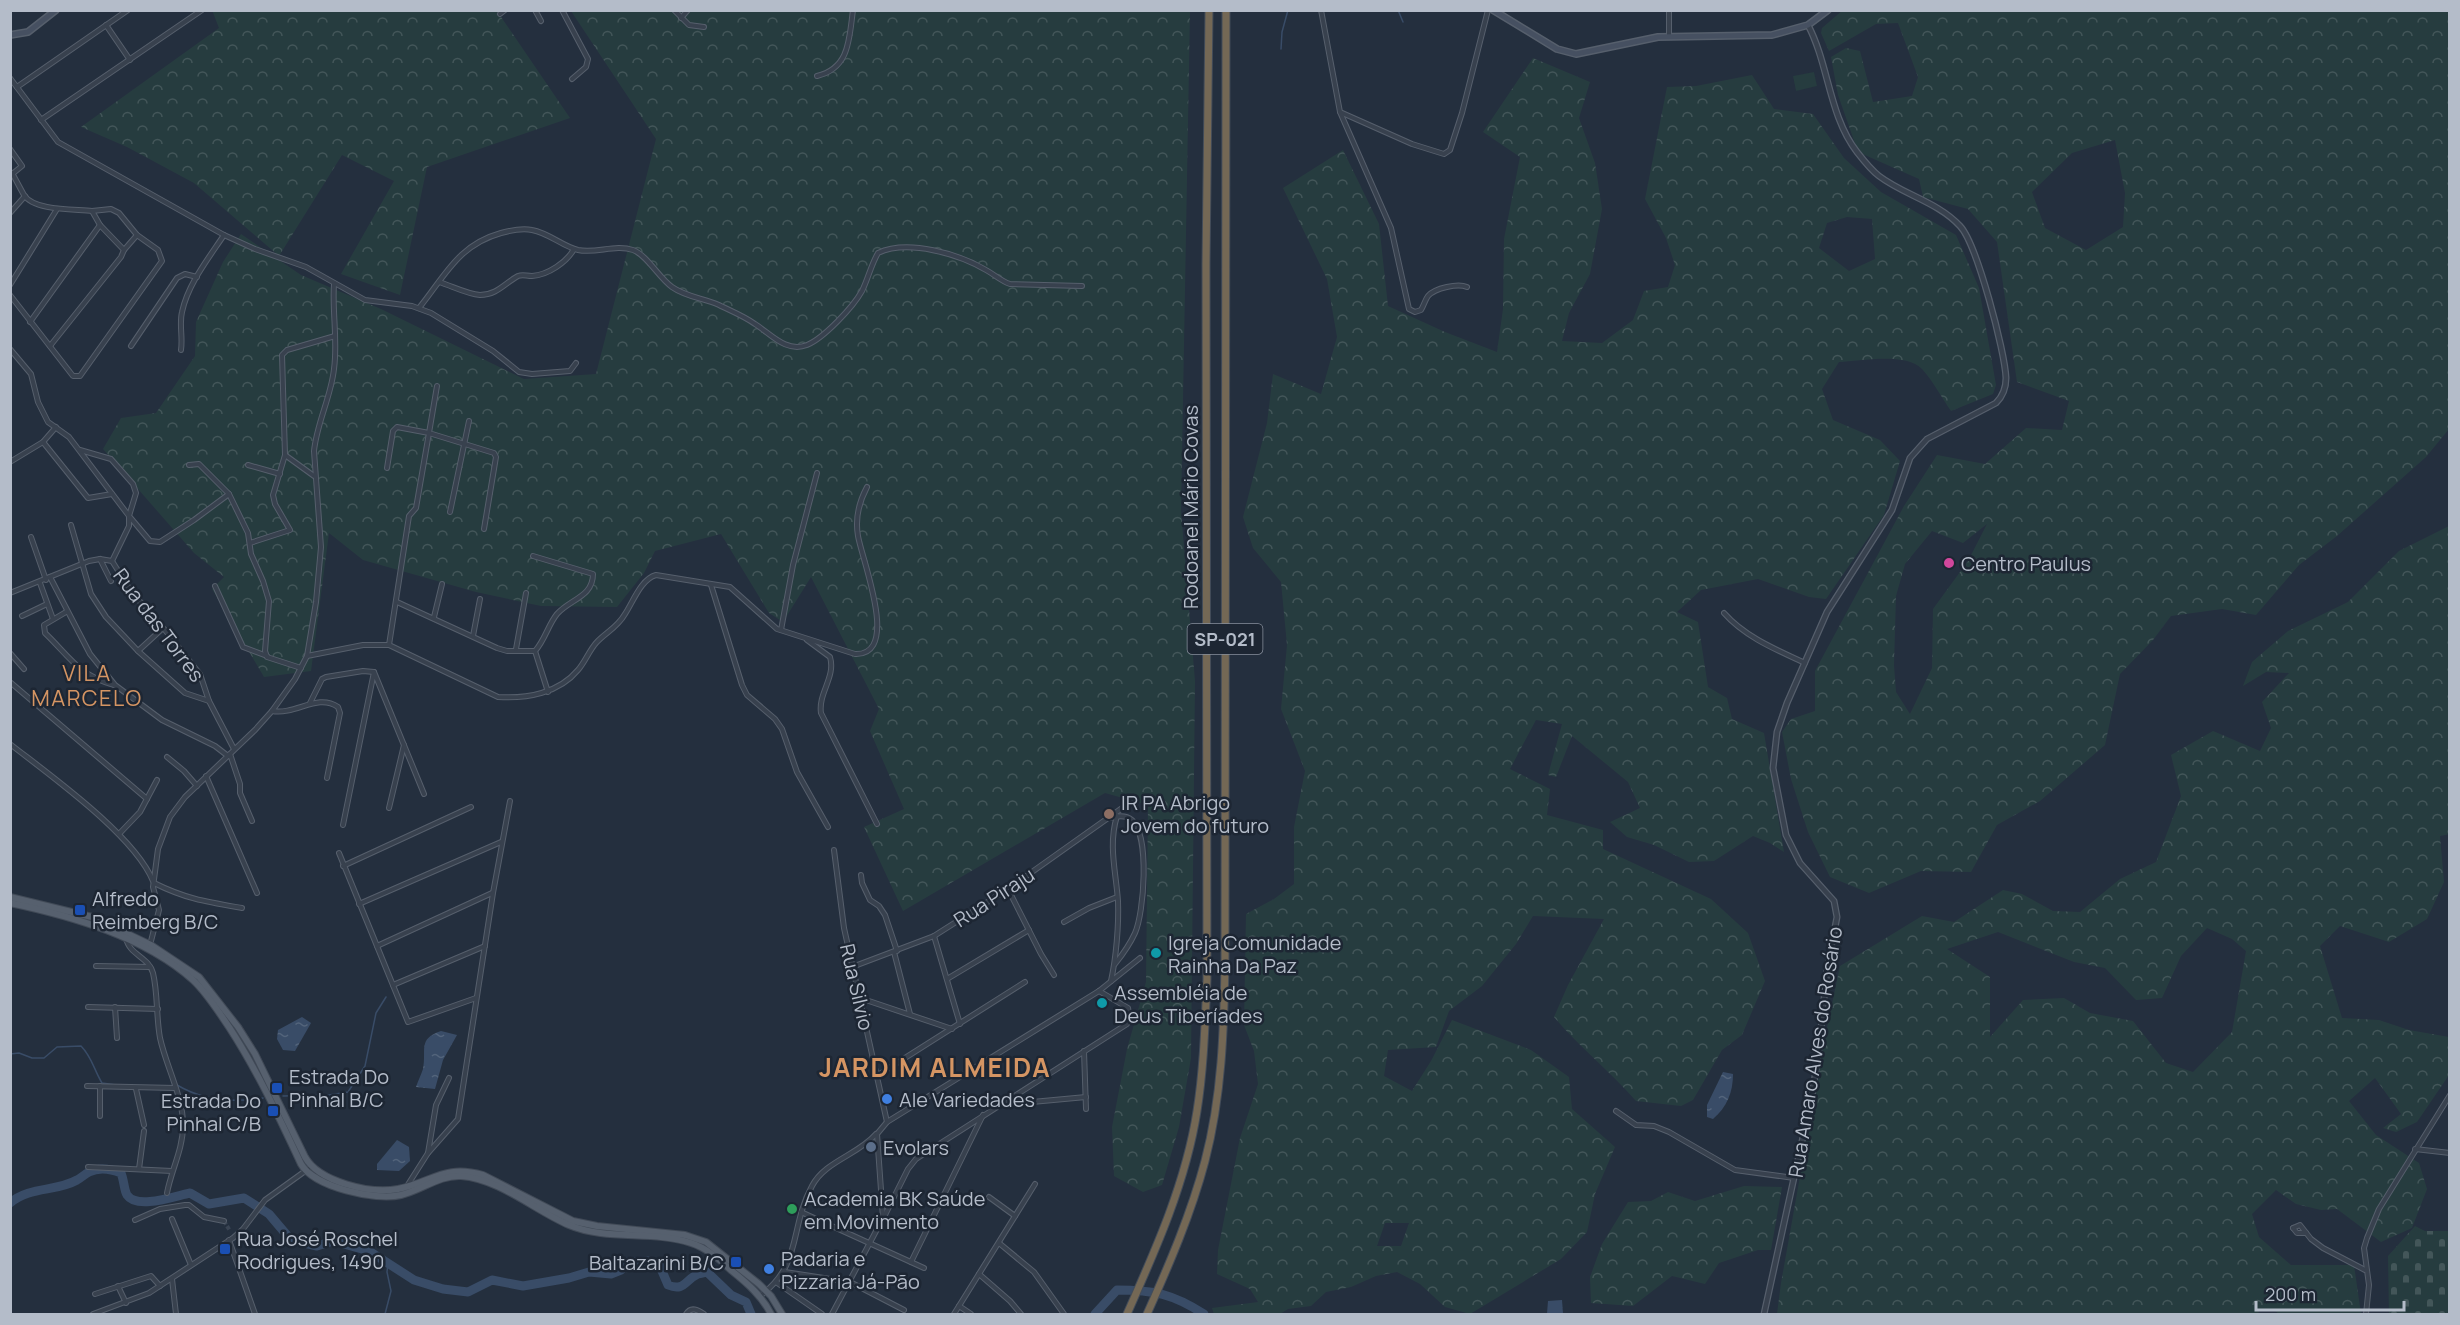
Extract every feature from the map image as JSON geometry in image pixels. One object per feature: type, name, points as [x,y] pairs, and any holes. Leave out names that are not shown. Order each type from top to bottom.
[{"type":"highway","name":"Rodoanel Mário Covas","points":[[1127,1314],[1154,1252],[1187,1156],[1197,1112],[1205,1042],[1207,979],[1206,264],[1209,10]]},
{"type":"highway","name":"Rodoanel Mário Covas","points":[[1147,1314],[1171,1260],[1205,1160],[1215,1111],[1222,1058],[1224,1021],[1226,10]]},
{"type":"main road","points":[[10,35],[31,30],[56,10]]},
{"type":"main road","points":[[1493,10],[1557,49],[1571,54],[1583,54],[1633,41],[1668,37],[1763,36],[1808,25],[1828,10]]},
{"type":"main road","points":[[10,897],[92,917],[199,977],[238,1027],[255,1054],[308,1169],[326,1184],[385,1197],[402,1194],[437,1180],[452,1177],[477,1179],[579,1228],[690,1243],[711,1254],[765,1294],[771,1314]]},
{"type":"main road","points":[[10,903],[76,918],[127,936]]},
{"type":"main road","points":[[308,1169],[326,1178],[385,1190],[407,1186],[455,1171],[483,1175],[573,1221],[597,1226],[685,1235],[706,1242],[759,1284],[782,1314]]},
{"type":"street","points":[[17,87],[128,10]]},
{"type":"street","points":[[41,120],[202,10]]},
{"type":"street","points":[[500,14],[505,10]]},
{"type":"street","points":[[535,10],[541,21]]},
{"type":"street","points":[[562,10],[588,59],[586,67],[572,80]]},
{"type":"street","points":[[675,10],[689,25],[704,27]]},
{"type":"street","points":[[681,18],[688,10]]},
{"type":"street","points":[[817,76],[836,69],[845,55],[853,10]]},
{"type":"street","points":[[1321,10],[1340,112],[1391,228],[1409,309],[1415,312],[1421,309],[1433,292],[1456,285],[1467,287]]},
{"type":"street","points":[[1340,112],[1412,144],[1436,153],[1448,153],[1462,113],[1488,10]]},
{"type":"street","points":[[1668,37],[1669,10]]},
{"type":"street","points":[[106,25],[130,60]]},
{"type":"street","name":"Rua Amaro Alves do Rosário","points":[[1764,1314],[1795,1178],[1816,1068],[1826,975],[1837,917],[1836,906],[1831,897],[1804,868],[1790,845],[1782,820],[1772,761],[1780,722],[1832,603],[1893,508],[1907,464],[1913,454],[1927,440],[1996,403],[2003,393],[2006,380],[1992,312],[1980,267],[1968,237],[1960,225],[1937,208],[1878,175],[1857,152],[1839,116],[1820,52],[1808,25]]},
{"type":"street","points":[[10,78],[58,142],[224,235],[306,267],[364,300],[419,308],[445,320],[519,372],[532,374],[570,371],[576,363]]},
{"type":"street","points":[[10,149],[22,166],[11,174],[24,196],[35,204],[57,208],[92,211],[111,209],[119,213],[137,235],[158,250],[162,261],[80,376],[73,376],[10,295]]},
{"type":"street","points":[[10,213],[24,196]]},
{"type":"street","points":[[10,285],[57,208]]},
{"type":"street","points":[[92,211],[100,225],[124,250]]},
{"type":"street","points":[[30,322],[100,225]]},
{"type":"street","points":[[419,308],[451,263],[470,247],[494,235],[516,229],[543,233],[574,249],[585,251],[618,248],[633,250],[644,257],[652,269],[679,292],[716,303],[754,323],[777,340],[797,347],[808,345],[834,324],[861,292],[873,261],[878,253],[885,250],[921,249],[945,253],[987,270],[1001,281],[1010,284],[1082,286]]},
{"type":"street","points":[[50,346],[137,235]]},
{"type":"street","points":[[181,350],[182,313],[197,277],[224,235]]},
{"type":"street","points":[[439,282],[473,293],[487,294],[498,291],[524,274],[533,276],[559,266],[574,249]]},
{"type":"street","points":[[131,346],[177,278],[185,274],[197,277]]},
{"type":"street","points":[[149,947],[159,910],[154,883],[156,864],[161,838],[170,817],[181,801],[272,711],[307,656],[318,593],[321,547],[314,476],[315,437],[331,387],[336,353],[334,284]]},
{"type":"street","points":[[250,543],[290,530],[275,504],[273,495],[285,454],[282,355],[287,350],[335,336]]},
{"type":"street","points":[[10,349],[28,369],[41,410],[48,423],[65,433],[80,450],[150,541],[160,542],[229,494]]},
{"type":"street","points":[[388,645],[397,602],[409,516],[416,508],[438,386]]},
{"type":"street","points":[[450,512],[469,421]]},
{"type":"street","points":[[10,462],[43,442],[56,427]]},
{"type":"street","points":[[387,468],[393,430],[397,427],[429,433],[494,453],[496,457],[484,529]]},
{"type":"street","points":[[43,442],[88,498],[112,494]]},
{"type":"street","points":[[80,450],[111,459],[133,484],[136,492],[129,516],[129,526],[112,561]]},
{"type":"street","points":[[285,454],[314,476]]},
{"type":"street","points":[[189,465],[199,464],[229,494],[244,522],[251,554],[269,601],[265,651],[267,657]]},
{"type":"street","points":[[248,465],[280,474]]},
{"type":"street","points":[[781,630],[793,565],[817,473]]},
{"type":"street","points":[[307,656],[363,645],[388,645],[498,697],[509,698],[548,692],[563,685],[576,673],[596,643],[620,624],[646,580],[656,575],[730,587],[769,623],[781,630],[855,654],[863,654],[868,652],[879,629],[857,534],[859,505],[867,487]]},
{"type":"street","points":[[71,525],[88,586],[97,605],[138,651],[185,693],[209,701]]},
{"type":"street","points":[[31,537],[48,579],[90,654],[115,685],[162,720],[229,755],[240,784],[240,793],[252,821]]},
{"type":"street","points":[[533,556],[593,574],[593,583],[588,592],[558,613],[535,651],[548,692]]},
{"type":"street","points":[[100,559],[111,581]]},
{"type":"street","name":"Rua das Torres","points":[[10,594],[82,564],[100,559],[112,561],[134,596],[163,627],[200,674],[209,701],[234,750]]},
{"type":"street","points":[[40,583],[53,619]]},
{"type":"street","points":[[434,617],[442,584]]},
{"type":"street","points":[[711,585],[742,685],[747,695],[775,719],[782,729],[797,772],[828,827]]},
{"type":"street","points":[[215,586],[243,647],[253,653],[301,668]]},
{"type":"street","points":[[516,649],[525,593]]},
{"type":"street","points":[[473,636],[480,599]]},
{"type":"street","points":[[397,602],[434,617],[497,648],[507,651],[516,649],[535,651]]},
{"type":"street","points":[[22,616],[47,604]]},
{"type":"street","points":[[66,612],[44,626],[45,633],[80,671],[115,685]]},
{"type":"street","points":[[1724,613],[1738,627],[1781,652],[1806,663]]},
{"type":"street","points":[[138,651],[163,627]]},
{"type":"street","points":[[805,638],[830,657],[829,681],[822,692],[821,713],[877,824]]},
{"type":"street","points":[[10,653],[24,669]]},
{"type":"street","points":[[309,704],[322,679],[363,671],[374,672]]},
{"type":"street","points":[[374,672],[424,794]]},
{"type":"street","points":[[343,825],[374,672]]},
{"type":"street","points":[[10,682],[147,799]]},
{"type":"street","points":[[272,711],[292,711],[309,704],[331,702],[338,707],[340,713],[327,778]]},
{"type":"street","points":[[10,744],[119,834],[142,860],[154,883],[193,900],[242,908]]},
{"type":"street","points":[[389,808],[404,744]]},
{"type":"street","points":[[167,757],[197,786]]},
{"type":"street","points":[[206,776],[257,893]]},
{"type":"street","points":[[119,834],[140,812],[157,780]]},
{"type":"street","points":[[407,1186],[428,1153],[458,1119],[493,893],[510,801]]},
{"type":"street","name":"Rua Piraju","points":[[852,967],[934,936],[1008,889],[1125,806]]},
{"type":"street","points":[[343,866],[471,807]]},
{"type":"street","points":[[1111,982],[1115,964],[1118,897],[1112,857],[1117,816]]},
{"type":"street","points":[[1108,818],[1125,817],[1135,824],[1140,838],[1144,875],[1140,919],[1135,933],[1115,964]]},
{"type":"street","points":[[359,904],[502,842]]},
{"type":"street","name":"Rua Silvio","points":[[834,850],[844,928],[887,1122]]},
{"type":"street","points":[[339,853],[409,1023],[477,998]]},
{"type":"street","points":[[142,860],[156,864]]},
{"type":"street","points":[[861,875],[862,884],[870,900],[882,909],[896,951],[910,1014]]},
{"type":"street","points":[[1008,889],[1054,975]]},
{"type":"street","points":[[377,946],[493,893]]},
{"type":"street","points":[[1064,922],[1089,908],[1118,897]]},
{"type":"street","points":[[946,979],[1029,930]]},
{"type":"street","points":[[127,936],[129,947],[151,967],[160,1036],[181,1106],[183,1129],[181,1146],[167,1193]]},
{"type":"street","points":[[934,936],[960,1024]]},
{"type":"street","points":[[393,985],[486,945]]},
{"type":"street","points":[[765,1294],[784,1272],[801,1212],[808,1193],[819,1175],[865,1145],[887,1122],[1099,991],[1140,958]]},
{"type":"street","points":[[96,966],[151,967]]},
{"type":"street","points":[[878,1075],[1025,982]]},
{"type":"street","points":[[832,1314],[911,1163],[1121,1029],[1130,1018],[1128,1008],[1099,991]]},
{"type":"street","points":[[859,998],[952,1029]]},
{"type":"street","points":[[88,1007],[158,1009]]},
{"type":"street","points":[[115,1007],[117,1038]]},
{"type":"street","points":[[1084,1051],[1086,1110]]},
{"type":"street","points":[[428,1153],[436,1105],[449,1078]]},
{"type":"street","points":[[87,1086],[136,1089],[175,1088]]},
{"type":"street","points":[[100,1086],[100,1116]]},
{"type":"street","points":[[136,1089],[144,1128],[139,1169]]},
{"type":"street","points":[[2366,1314],[2369,1285],[2364,1248],[2379,1209],[2450,1095]]},
{"type":"street","points":[[1000,1105],[1086,1097]]},
{"type":"street","points":[[1616,1111],[1636,1125],[1654,1126],[1669,1132],[1735,1170],[1795,1178]]},
{"type":"street","points":[[911,1262],[984,1115]]},
{"type":"street","points":[[877,1134],[883,1218]]},
{"type":"street","points":[[2415,1149],[2450,1153]]},
{"type":"street","points":[[88,1167],[172,1171]]},
{"type":"street","points":[[93,1314],[126,1303],[172,1279],[234,1237],[270,1196],[308,1169]]},
{"type":"street","points":[[954,1314],[1035,1184]]},
{"type":"street","points":[[989,1197],[1015,1216]]},
{"type":"street","points":[[135,1220],[160,1209],[189,1205],[204,1217],[224,1221]]},
{"type":"street","points":[[801,1212],[924,1268]]},
{"type":"street","points":[[172,1219],[191,1265]]},
{"type":"street","points":[[230,1231],[234,1237]]},
{"type":"street","points":[[2306,1233],[2323,1248],[2366,1270]]},
{"type":"street","points":[[229,1240],[255,1314]]},
{"type":"street","points":[[999,1243],[1034,1272],[1064,1314]]},
{"type":"street","points":[[784,1272],[850,1282],[904,1310]]},
{"type":"street","points":[[979,1274],[1022,1314]]},
{"type":"street","points":[[95,1294],[151,1276],[159,1286]]},
{"type":"street","points":[[172,1279],[176,1314]]},
{"type":"street","points":[[775,1283],[822,1314]]},
{"type":"street","points":[[118,1286],[126,1303]]},
{"type":"street","points":[[959,1306],[971,1314]]},
{"type":"street","points":[[686,1314],[694,1309],[704,1314]]},
{"type":"green space","points":[[212,10],[497,11],[570,118],[427,167],[400,295],[341,274],[394,181],[342,155],[279,256],[194,183],[127,147],[81,127],[219,28]]},
{"type":"green space","points":[[1843,10],[2449,11],[2449,429],[2426,457],[2337,536],[2299,565],[2256,615],[2222,609],[2171,616],[2153,640],[2120,674],[2105,745],[2040,801],[1997,825],[1971,872],[1921,871],[1869,893],[1830,877],[1808,832],[1791,779],[1782,732],[1791,719],[1815,711],[1815,671],[1904,506],[1937,455],[1985,464],[2026,428],[2062,430],[2069,401],[2017,382],[1997,242],[1968,209],[1923,197],[1919,179],[1858,152],[1838,95],[1831,57],[1846,48],[1860,51],[1873,102],[1912,96],[1918,77],[1898,23],[1876,24],[1829,51],[1821,33],[1822,28]],"holes":[[[2115,140],[2125,193],[2123,227],[2086,250],[2045,228],[2032,192],[2072,153]],[[1987,524],[1968,561],[1933,609],[1932,668],[1910,714],[1896,692],[1894,665],[1896,596],[1905,564],[1932,531],[1963,543]]]},
{"type":"green space","points":[[571,11],[1190,11],[1181,511],[1195,681],[1191,1058],[1179,1127],[1162,1185],[1143,1192],[1114,1176],[1112,1127],[1127,1049],[1146,982],[1148,805],[1105,793],[903,911],[864,827],[904,809],[870,731],[879,709],[811,577],[783,622],[769,613],[721,534],[655,551],[644,573],[617,607],[541,606],[476,592],[363,560],[329,533],[311,671],[264,677],[212,589],[224,577],[194,553],[103,449],[121,418],[156,413],[195,356],[196,322],[223,262],[241,234],[301,275],[381,309],[524,379],[596,374],[656,139]]},
{"type":"green space","points":[[1533,58],[1590,82],[1579,118],[1595,163],[1602,209],[1590,274],[1569,313],[1562,341],[1602,343],[1633,320],[1644,291],[1668,287],[1675,265],[1666,238],[1645,199],[1667,87],[1696,86],[1752,75],[1774,109],[1813,114],[1844,158],[1881,192],[1956,235],[1979,288],[1996,385],[1993,394],[1951,411],[1934,384],[1915,364],[1894,359],[1839,362],[1822,389],[1833,420],[1880,440],[1900,461],[1884,515],[1826,599],[1809,597],[1758,579],[1701,590],[1677,612],[1698,622],[1708,687],[1727,698],[1732,719],[1764,733],[1784,852],[1753,836],[1714,861],[1689,862],[1654,845],[1627,837],[1610,822],[1640,808],[1628,782],[1572,736],[1556,777],[1548,775],[1562,724],[1536,720],[1510,769],[1550,789],[1547,815],[1603,830],[1603,849],[1711,899],[1748,933],[1765,981],[1742,1035],[1722,1050],[1693,1100],[1681,1106],[1636,1101],[1554,1017],[1568,985],[1604,919],[1533,916],[1516,944],[1482,986],[1449,1011],[1436,1047],[1388,1050],[1384,1076],[1412,1091],[1431,1061],[1452,1020],[1531,1050],[1569,1077],[1572,1109],[1615,1147],[1595,1194],[1587,1232],[1561,1259],[1470,1314],[1445,1307],[1420,1284],[1397,1272],[1376,1276],[1351,1287],[1326,1292],[1311,1306],[1288,1309],[1280,1314],[1214,1314],[1212,1308],[1258,1302],[1250,1289],[1217,1274],[1218,1250],[1240,1138],[1258,1084],[1254,1051],[1244,1025],[1246,914],[1274,899],[1294,884],[1294,827],[1305,771],[1281,709],[1287,645],[1281,582],[1253,548],[1243,517],[1267,423],[1273,374],[1321,394],[1337,337],[1327,279],[1283,188],[1343,150],[1379,224],[1388,306],[1497,352],[1503,309],[1504,239],[1520,157],[1483,132]],"holes":[[[1847,217],[1872,219],[1875,259],[1849,271],[1819,248],[1827,223]],[[1385,1223],[1409,1223],[1401,1246],[1377,1246]]]},
{"type":"green space","points":[[1814,72],[1817,86],[1796,91],[1793,76]]},
{"type":"green space","points":[[2449,526],[2450,834],[2440,836],[2444,882],[2427,919],[2389,942],[2340,926],[2320,946],[2342,1018],[2379,1020],[2409,1030],[2449,1037],[2449,1075],[2417,1122],[2396,1132],[2383,1128],[2401,1114],[2375,1078],[2349,1101],[2376,1135],[2419,1163],[2427,1189],[2412,1228],[2381,1242],[2337,1209],[2321,1210],[2296,1204],[2276,1190],[2252,1214],[2259,1237],[2291,1265],[2354,1265],[2361,1314],[2279,1314],[2274,1310],[2259,1311],[2258,1314],[1777,1314],[1824,1042],[1840,966],[1922,916],[1954,922],[2003,890],[2022,894],[2053,911],[2080,912],[2120,879],[2156,862],[2181,796],[2171,755],[2213,731],[2260,751],[2271,728],[2262,702],[2289,673],[2266,672],[2243,686],[2252,662],[2288,631],[2348,602],[2399,551]],"holes":[[[2207,928],[2232,939],[2246,951],[2232,1032],[2193,1072],[2166,1063],[2133,1021],[2090,1013],[2064,998],[2023,1000],[1990,1037],[1990,977],[1947,949],[1998,932],[2074,962],[2105,968],[2136,1000],[2162,998],[2181,956]]]},
{"type":"green space","points":[[1744,1186],[1782,1187],[1771,1250],[1758,1250],[1719,1263],[1705,1284],[1672,1276],[1633,1306],[1591,1303],[1590,1277],[1602,1244],[1628,1202],[1651,1201],[1668,1192],[1695,1201]]},
{"type":"green space","points":[[2415,1226],[2425,1231],[2449,1231],[2449,1314],[2389,1314],[2388,1256]]},
{"type":"water","points":[[302,1017],[311,1023],[295,1051],[283,1050],[277,1039],[278,1030]]},
{"type":"water","points":[[441,1031],[457,1035],[443,1060],[435,1089],[416,1087],[423,1069],[424,1046],[429,1038]]},
{"type":"water","points":[[1723,1072],[1733,1074],[1732,1087],[1728,1099],[1713,1119],[1707,1117],[1707,1105]]},
{"type":"water","points":[[397,1140],[409,1147],[410,1161],[399,1171],[377,1170],[377,1164]]},
{"type":"water","points":[[1562,1300],[1563,1314],[1547,1314],[1548,1301]]},
{"type":"waterway","points":[[1281,49],[1282,32],[1288,10]]},
{"type":"waterway","points":[[1398,10],[1403,22]]},
{"type":"waterway","points":[[283,1096],[329,1095],[348,1092],[365,1066],[376,1013],[386,997]]},
{"type":"waterway","points":[[10,1054],[19,1053],[32,1058],[44,1058],[57,1047],[81,1046],[102,1083],[116,1085]]},
{"type":"waterway","points":[[177,1085],[198,1094],[219,1099],[263,1098]]},
{"type":"waterway","points":[[10,1203],[34,1191],[69,1184],[93,1170],[109,1170],[121,1173],[126,1193],[132,1199],[157,1201],[190,1193],[209,1204],[244,1198],[269,1214],[291,1240],[317,1246],[333,1241],[369,1251],[414,1280],[443,1289],[468,1292],[492,1280],[523,1286],[589,1272],[611,1274],[621,1270],[626,1262],[648,1261],[659,1264],[668,1285],[673,1287],[681,1286],[694,1276],[707,1272],[731,1295],[746,1302],[751,1314]]},
{"type":"waterway","points":[[385,1314],[391,1291],[387,1272],[388,1263]]},
{"type":"waterway","points":[[1095,1314],[1117,1290],[1163,1294],[1204,1314]]},
{"type":"tunnel","points":[[224,1221],[230,1231]]},
{"type":"place","name":"Centro Paulus","points":[[1949,563]]},
{"type":"place","name":"IR PA Abrigo Jovem do futuro","points":[[1109,814]]},
{"type":"place","name":"Alfredo Reimberg B/C","points":[[80,910]]},
{"type":"place","name":"Igreja Comunidade Rainha Da Paz","points":[[1156,953]]},
{"type":"place","name":"Assembléia de Deus Tiberíades","points":[[1102,1003]]},
{"type":"place","name":"Estrada Do Pinhal B/C","points":[[277,1088]]},
{"type":"place","name":"Ale Variedades","points":[[887,1099]]},
{"type":"place","name":"Estrada Do Pinhal C/B","points":[[273,1111]]},
{"type":"place","name":"Evolars","points":[[871,1147]]},
{"type":"place","name":"Academia BK Saúde em Movimento","points":[[792,1209]]},
{"type":"place","name":"Rua José Roschel Rodrigues, 1490","points":[[225,1249]]},
{"type":"place","name":"Baltazarini B/C","points":[[736,1262]]},
{"type":"place","name":"Padaria e Pizzaria Já-Pão","points":[[769,1269]]},
{"type":"district","name":"VILA MARCELO","points":[[87,686]]},
{"type":"district","name":"JARDIM ALMEIDA","points":[[935,1067]]}]
